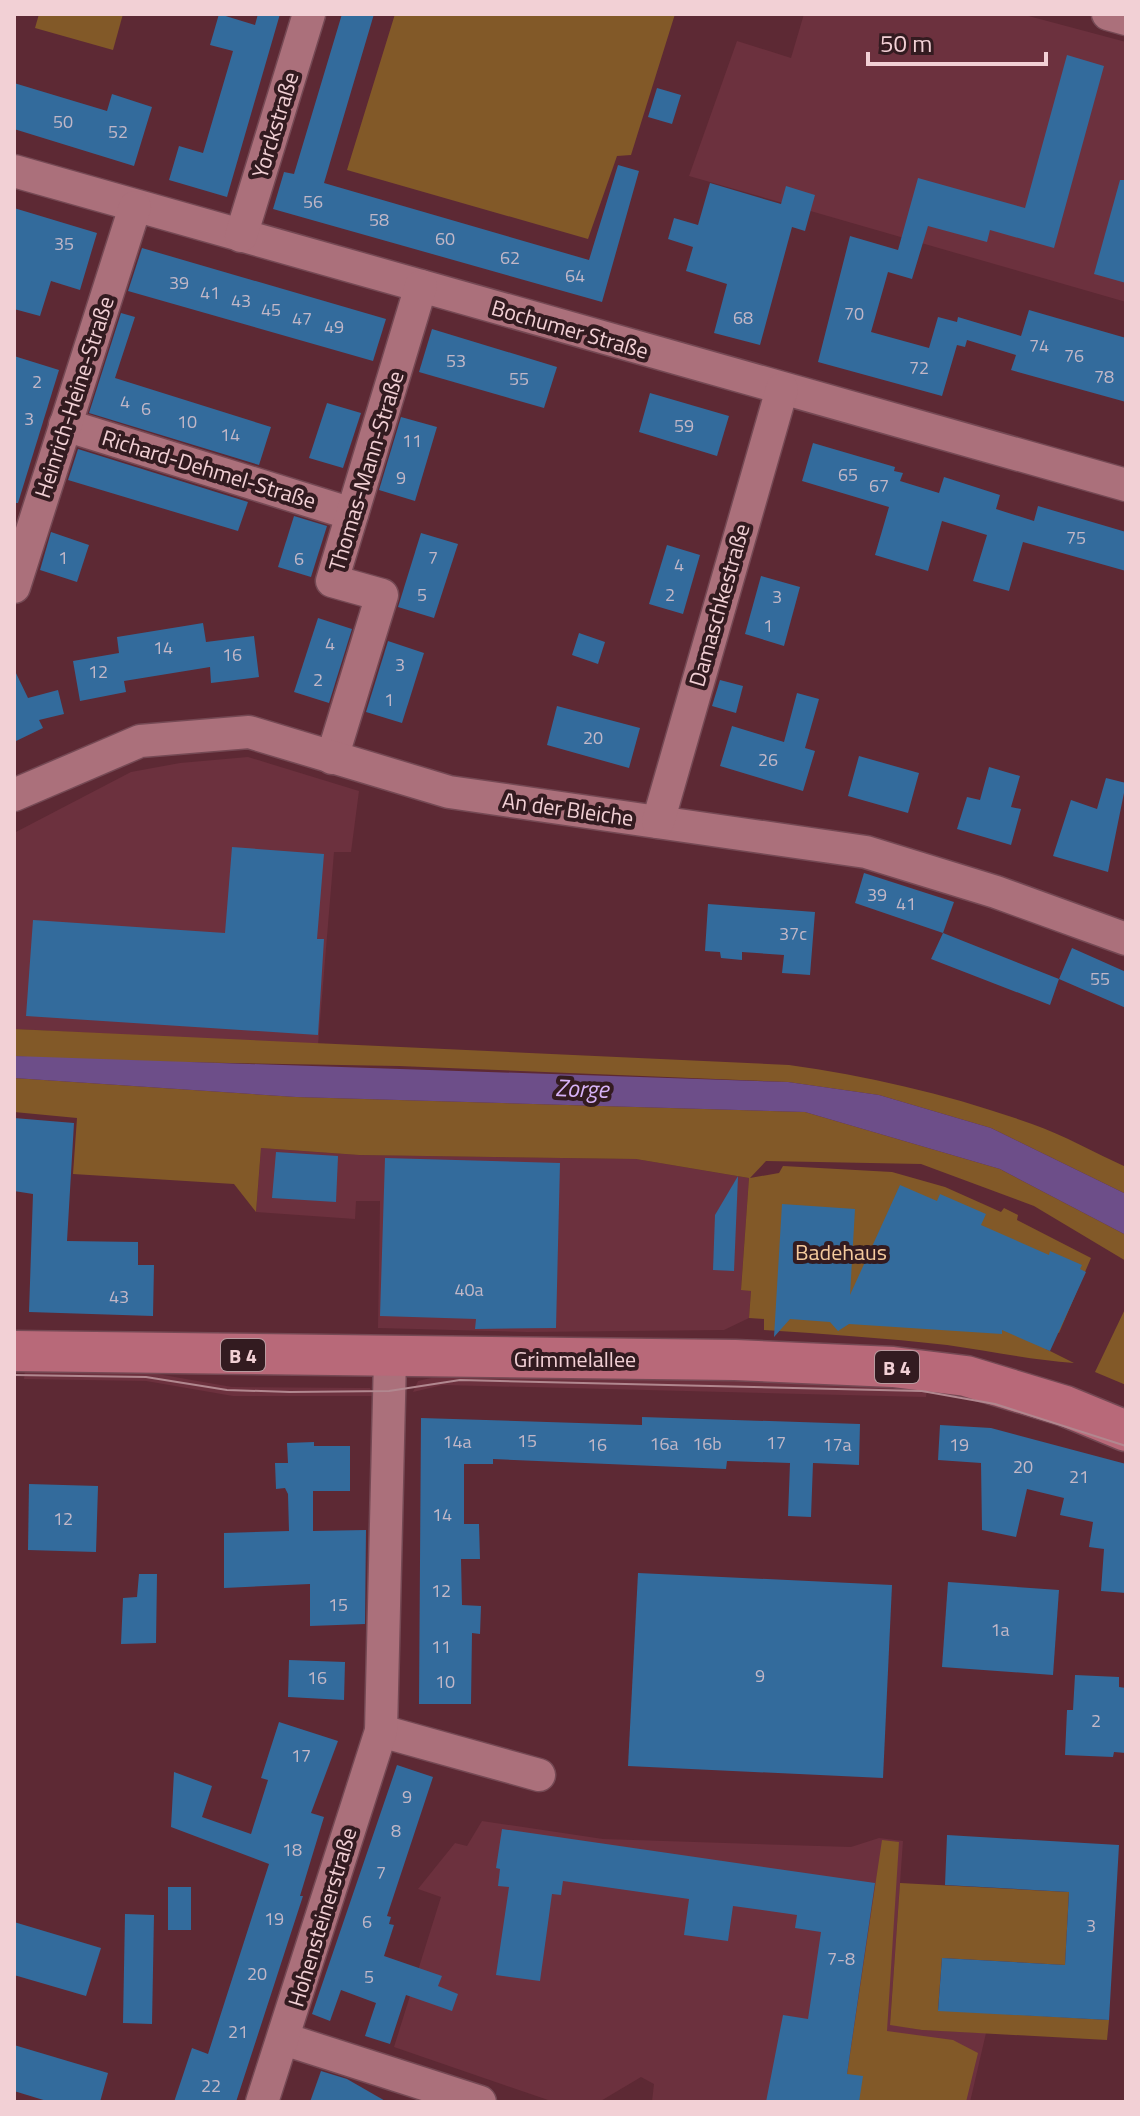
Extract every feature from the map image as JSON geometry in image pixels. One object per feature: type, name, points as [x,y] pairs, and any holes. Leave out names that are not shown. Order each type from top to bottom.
[{"type":"main road","name":"Grimmelallee","points":[[14,1351],[735,1360],[893,1367],[966,1376],[1065,1406],[1126,1431]]},
{"type":"street","name":"Yorckstraße","points":[[241,236],[309,14]]},
{"type":"street","points":[[1108,14],[1126,19]]},
{"type":"street","name":"Bochumer Straße","points":[[14,171],[1126,485]]},
{"type":"street","name":"Heinrich-Heine-Straße","points":[[14,587],[135,207]]},
{"type":"street","name":"Thomas-Mann-Straße","points":[[332,758],[382,595],[332,581],[421,286]]},
{"type":"street","name":"Damaschkestraße","points":[[658,822],[782,389]]},
{"type":"street","name":"Richard-Dehmel-Straße","points":[[65,425],[352,514]]},
{"type":"street","name":"An der Bleiche","points":[[14,795],[140,741],[249,732],[449,792],[866,852],[996,892],[1126,939]]},
{"type":"street","name":"Hohensteinerstraße","points":[[262,2102],[381,1731],[390,1358]]},
{"type":"street","points":[[381,1731],[539,1775]]},
{"type":"street","points":[[284,2039],[480,2102]]},
{"type":"shaded area","points":[[804,14],[1021,14],[1126,42],[1126,302],[689,176],[737,41],[791,58]]},
{"type":"shaded area","points":[[248,757],[359,791],[351,852],[334,852],[318,1045],[14,1029],[14,833],[131,772],[180,763]]},
{"type":"shaded area","points":[[261,1148],[359,1155],[636,1159],[749,1178],[741,1289],[751,1291],[749,1318],[724,1330],[527,1332],[378,1328],[380,1201],[356,1201],[355,1219],[256,1212]]},
{"type":"shaded area","points":[[25,1370],[146,1372],[232,1387],[370,1388],[374,1396],[233,1396],[146,1381],[24,1379]]},
{"type":"shaded area","points":[[444,1375],[689,1379],[927,1388],[926,1397],[443,1385],[413,1392],[418,1381]]},
{"type":"shaded area","points":[[482,1821],[603,1839],[851,1847],[879,1838],[903,1841],[890,2024],[922,2030],[986,2033],[970,2102],[652,2102],[654,2084],[641,2077],[599,2102],[554,2102],[394,2047],[441,1897],[418,1889],[455,1843],[467,1846]]},
{"type":"green space","points":[[39,14],[123,14],[113,50],[35,28]]},
{"type":"green space","points":[[395,14],[675,14],[631,155],[617,156],[588,239],[347,170]]},
{"type":"green space","points":[[14,1029],[789,1065],[912,1088],[1044,1128],[1126,1167],[1126,1194],[991,1128],[879,1095],[788,1082],[399,1066],[67,1060],[14,1056]]},
{"type":"green space","points":[[14,1078],[296,1097],[805,1112],[1000,1169],[1126,1235],[1126,1261],[1034,1206],[921,1164],[766,1161],[750,1178],[779,1173],[783,1166],[892,1172],[945,1187],[1001,1212],[1004,1208],[1018,1215],[1017,1220],[1091,1258],[1059,1333],[1054,1331],[1046,1349],[1074,1363],[947,1345],[764,1330],[764,1319],[749,1318],[751,1291],[741,1290],[749,1178],[636,1159],[359,1155],[261,1148],[256,1212],[234,1184],[73,1174],[77,1118],[14,1112]]},
{"type":"green space","points":[[1126,1307],[1126,1385],[1095,1372]]},
{"type":"green space","points":[[882,1840],[899,1842],[887,2031],[953,2040],[978,2053],[966,2102],[859,2102],[847,2074]]},
{"type":"green space","points":[[900,1883],[1069,1892],[1065,1965],[942,1958],[938,2010],[1109,2020],[1107,2040],[922,2030],[890,2025]]},
{"type":"water","name":"Zorge","points":[[14,1056],[788,1082],[879,1095],[991,1128],[1126,1194],[1126,1235],[1000,1169],[805,1112],[296,1097],[14,1078]]},
{"type":"building","points":[[219,14],[255,25],[258,14],[280,14],[227,197],[169,180],[179,146],[203,153],[233,51],[210,45]]},
{"type":"building","points":[[342,14],[374,14],[324,183],[589,260],[618,165],[639,171],[602,302],[273,209],[284,172],[294,174]]},
{"type":"building","points":[[1067,55],[1104,66],[1054,248],[990,230],[987,242],[928,226],[912,279],[888,272],[871,332],[929,348],[938,317],[957,322],[958,317],[1021,336],[1029,310],[1126,338],[1126,402],[1011,370],[1016,355],[967,340],[965,347],[957,345],[942,396],[818,362],[850,236],[898,250],[918,178],[1025,208]]},
{"type":"building","points":[[14,83],[107,111],[112,94],[152,107],[134,166],[14,129]]},
{"type":"building","points":[[657,88],[681,95],[672,124],[648,117]]},
{"type":"building","points":[[1120,180],[1126,180],[1126,283],[1094,274]]},
{"type":"building","points":[[710,183],[781,204],[786,186],[815,195],[805,231],[792,227],[760,345],[714,333],[727,284],[686,271],[693,247],[668,239],[674,218],[698,225]]},
{"type":"building","points":[[14,208],[97,233],[80,290],[51,281],[40,316],[14,309]]},
{"type":"building","points":[[142,248],[386,319],[373,361],[128,291]]},
{"type":"building","points":[[121,313],[135,317],[115,378],[271,427],[259,465],[89,413]]},
{"type":"building","points":[[432,329],[557,367],[544,408],[419,372]]},
{"type":"building","points":[[14,356],[59,370],[18,503],[14,503]]},
{"type":"building","points":[[650,393],[729,416],[717,456],[639,432]]},
{"type":"building","points":[[327,403],[361,413],[343,468],[309,458]]},
{"type":"building","points":[[401,417],[437,427],[415,501],[379,490]]},
{"type":"building","points":[[813,443],[895,467],[894,471],[903,473],[900,481],[939,493],[944,477],[1000,495],[996,509],[1034,521],[1038,506],[1126,532],[1126,571],[1023,542],[1009,591],[973,581],[987,535],[942,521],[928,571],[875,555],[889,507],[802,481]]},
{"type":"building","points":[[78,449],[248,502],[238,531],[68,480]]},
{"type":"building","points":[[294,516],[327,526],[311,577],[278,567]]},
{"type":"building","points":[[51,532],[89,545],[77,582],[40,570]]},
{"type":"building","points":[[421,533],[458,544],[434,618],[398,607]]},
{"type":"building","points":[[667,545],[700,555],[683,614],[649,604]]},
{"type":"building","points":[[761,576],[800,587],[784,646],[745,634]]},
{"type":"building","points":[[318,618],[352,629],[329,703],[294,692]]},
{"type":"building","points":[[203,623],[206,642],[254,636],[259,677],[211,683],[210,667],[124,681],[126,692],[80,701],[73,661],[119,653],[117,637]]},
{"type":"building","points":[[579,633],[605,642],[598,664],[572,655]]},
{"type":"building","points":[[388,641],[424,653],[402,723],[366,712]]},
{"type":"building","points":[[14,669],[28,698],[58,690],[64,714],[39,720],[43,728],[14,742]]},
{"type":"building","points":[[720,680],[743,686],[736,713],[712,706]]},
{"type":"building","points":[[797,693],[819,699],[805,748],[815,751],[803,791],[720,766],[732,726],[784,742]]},
{"type":"building","points":[[557,706],[640,728],[629,768],[547,745]]},
{"type":"building","points":[[859,756],[919,773],[908,813],[848,796]]},
{"type":"building","points":[[989,767],[1020,776],[1011,807],[1021,809],[1011,845],[957,829],[967,797],[980,800]]},
{"type":"building","points":[[1106,778],[1126,783],[1108,872],[1053,856],[1071,800],[1097,809]]},
{"type":"building","points":[[232,847],[324,854],[317,939],[324,939],[318,1035],[26,1016],[33,920],[225,933]]},
{"type":"building","points":[[864,873],[954,902],[943,933],[855,903]]},
{"type":"building","points":[[708,904],[815,912],[810,975],[782,973],[784,955],[742,952],[742,960],[721,958],[720,952],[705,951]]},
{"type":"building","points":[[943,933],[1059,979],[1050,1005],[931,959]]},
{"type":"building","points":[[1072,948],[1126,972],[1126,1008],[1059,979]]},
{"type":"building","points":[[14,1118],[74,1123],[67,1241],[138,1242],[138,1265],[154,1265],[153,1316],[29,1312],[33,1194],[14,1191]]},
{"type":"building","points":[[276,1152],[338,1156],[336,1202],[272,1198]]},
{"type":"building","points":[[385,1158],[560,1163],[556,1328],[475,1329],[476,1319],[380,1316]]},
{"type":"building","points":[[738,1176],[734,1271],[713,1270],[715,1215]]},
{"type":"building","name":"Badehaus","points":[[900,1185],[937,1201],[940,1194],[986,1214],[981,1225],[1049,1255],[1050,1251],[1082,1265],[1080,1269],[1086,1272],[1050,1351],[1002,1330],[1002,1334],[849,1324],[838,1331],[830,1322],[790,1319],[774,1337],[782,1204],[855,1209],[850,1295]]},
{"type":"building","points":[[642,1417],[860,1424],[859,1465],[813,1463],[811,1517],[788,1516],[790,1463],[727,1461],[726,1469],[493,1459],[493,1464],[464,1464],[464,1524],[479,1524],[480,1559],[461,1559],[462,1605],[481,1606],[480,1634],[472,1633],[471,1704],[419,1704],[421,1418],[642,1425]]},
{"type":"building","points":[[940,1425],[991,1428],[1126,1464],[1126,1593],[1101,1591],[1104,1549],[1089,1547],[1093,1522],[1060,1515],[1064,1498],[1027,1489],[1016,1537],[982,1530],[981,1463],[938,1460]]},
{"type":"building","points":[[314,1442],[314,1446],[350,1446],[350,1491],[313,1491],[313,1531],[366,1530],[365,1624],[310,1626],[310,1584],[224,1588],[224,1533],[289,1531],[288,1494],[285,1488],[276,1489],[275,1463],[288,1463],[287,1443]]},
{"type":"building","points":[[29,1484],[98,1486],[96,1552],[28,1550]]},
{"type":"building","points":[[638,1573],[892,1585],[883,1778],[628,1766]]},
{"type":"building","points":[[139,1574],[157,1574],[156,1643],[121,1644],[123,1598],[137,1597]]},
{"type":"building","points":[[948,1582],[1059,1590],[1053,1675],[942,1667]]},
{"type":"building","points":[[289,1660],[345,1662],[344,1700],[288,1697]]},
{"type":"building","points":[[1075,1675],[1119,1677],[1119,1687],[1126,1688],[1126,1753],[1114,1752],[1113,1757],[1065,1755],[1067,1710],[1073,1710]]},
{"type":"building","points":[[279,1722],[338,1741],[311,1813],[324,1817],[300,1896],[303,1896],[236,2102],[174,2102],[192,2048],[208,2054],[269,1864],[171,1827],[174,1772],[212,1786],[202,1817],[251,1834],[268,1780],[261,1778]]},
{"type":"building","points":[[397,1765],[433,1777],[387,1916],[391,1917],[389,1924],[394,1925],[384,1956],[442,1976],[438,1986],[458,1994],[452,2011],[406,1995],[390,2044],[365,2036],[376,2003],[341,1990],[330,2021],[312,2014]]},
{"type":"building","points":[[502,1829],[875,1883],[847,2074],[863,2076],[859,2102],[766,2102],[783,2015],[808,2019],[821,1932],[795,1928],[797,1915],[733,1906],[728,1941],[684,1935],[689,1899],[563,1881],[561,1895],[552,1894],[540,1981],[496,1975],[509,1887],[498,1886],[500,1869],[496,1868]]},
{"type":"building","points":[[947,1835],[1119,1845],[1109,2020],[938,2011],[942,1958],[1065,1965],[1069,1892],[945,1885]]},
{"type":"building","points":[[168,1887],[191,1887],[191,1930],[168,1930]]},
{"type":"building","points":[[125,1914],[154,1915],[152,2024],[123,2023]]},
{"type":"building","points":[[14,1922],[101,1948],[86,1996],[14,1975]]},
{"type":"building","points":[[14,2045],[108,2073],[100,2102],[50,2102],[14,2091]]},
{"type":"building","points":[[321,2071],[347,2079],[387,2102],[310,2102]]},
{"type":"tram line","points":[[14,1375],[146,1377],[227,1390],[290,1392],[389,1391],[460,1380],[922,1391],[995,1404],[1126,1446]]}]
